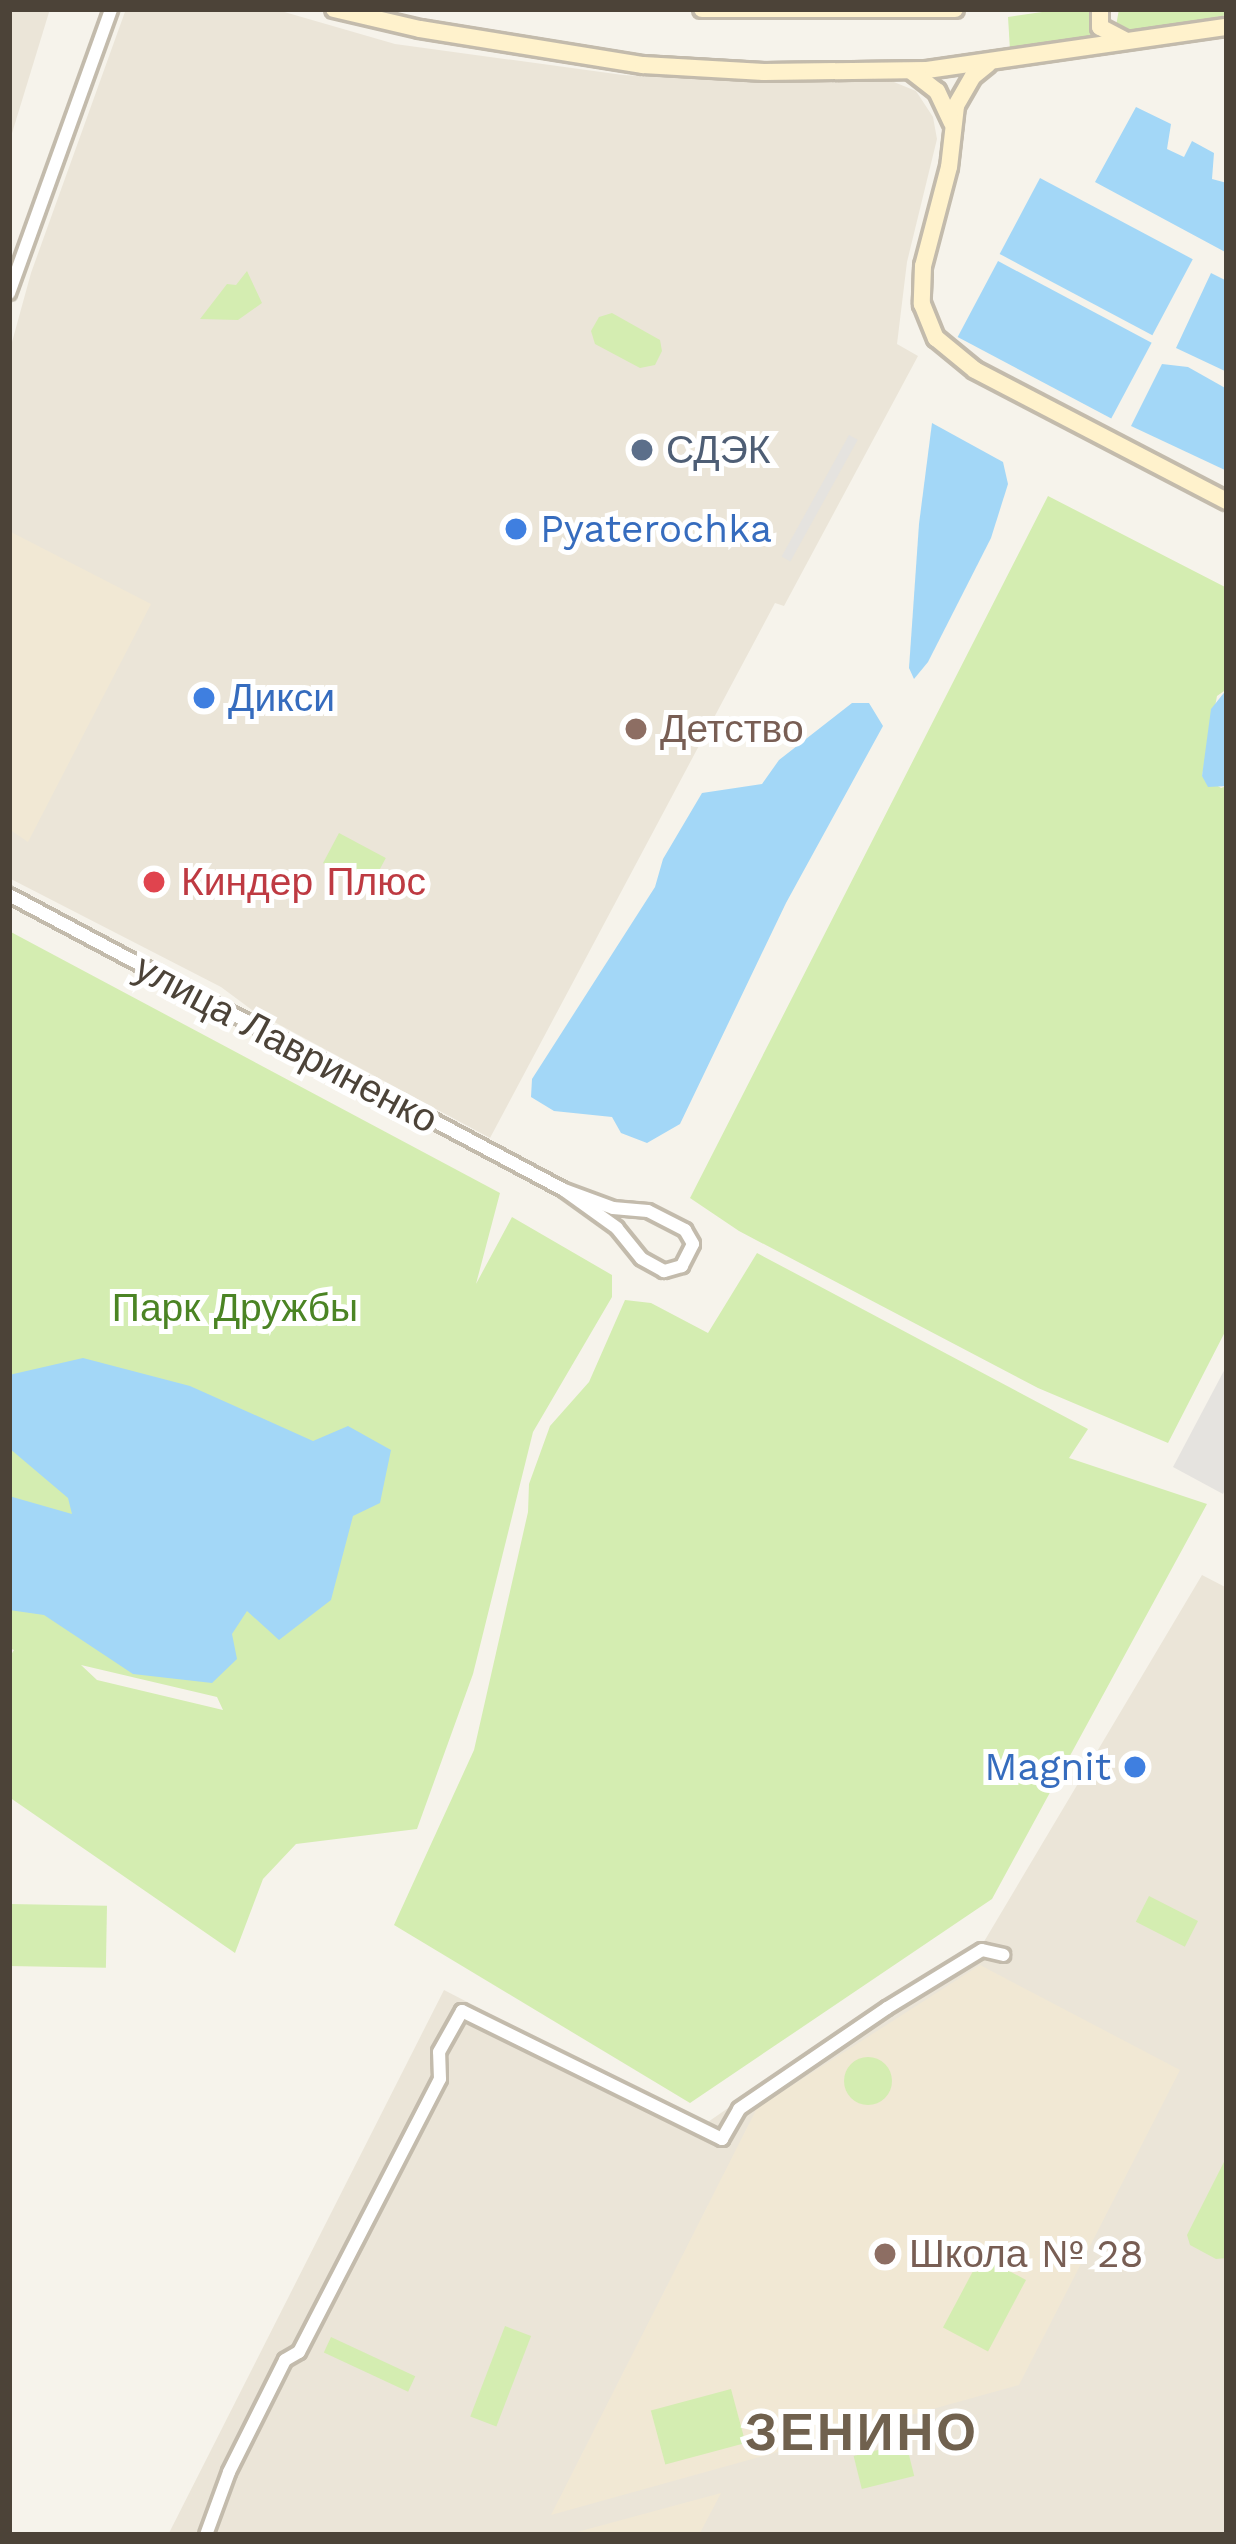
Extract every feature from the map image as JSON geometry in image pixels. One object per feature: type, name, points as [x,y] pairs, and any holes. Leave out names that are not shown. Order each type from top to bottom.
[{"type":"main road","points":[[334,9],[420,29],[643,65],[764,73],[911,71],[1227,27]]},
{"type":"main road","points":[[702,9],[955,9]]},
{"type":"main road","points":[[1100,9],[1100,27],[1108,36],[1130,42]]},
{"type":"main road","points":[[989,63],[964,89],[952,124],[950,167],[921,287],[926,319],[936,338],[975,370],[1227,502]]},
{"type":"main road","points":[[911,71],[937,91],[952,124]]},
{"type":"street","points":[[9,293],[111,9]]},
{"type":"street","name":"улица Лавриненко","points":[[9,895],[564,1190]]},
{"type":"street","points":[[564,1190],[613,1208],[648,1211],[685,1230],[692,1244],[682,1266],[668,1271],[641,1258],[617,1228],[564,1190]]},
{"type":"street","points":[[206,2535],[229,2472],[285,2360],[299,2352],[440,2079],[439,2052],[462,2011],[722,2139],[739,2109],[887,2008],[982,1950],[1003,1955]]},
{"type":"shaded area","points":[[9,9],[50,9],[9,143]]},
{"type":"shaded area","points":[[126,9],[274,9],[395,44],[623,75],[768,83],[889,80],[916,91],[933,117],[937,139],[907,262],[897,344],[918,356],[784,606],[775,603],[490,1138],[252,1010],[221,987],[9,878],[9,353],[31,273]]},
{"type":"shaded area","points":[[849,435],[858,440],[790,561],[782,557]]},
{"type":"shaded area","points":[[9,531],[151,604],[28,842],[9,829]]},
{"type":"shaded area","points":[[1227,1365],[1227,1486],[1223,1494],[1173,1467]]},
{"type":"shaded area","points":[[1202,1575],[1227,1588],[1227,2535],[168,2535],[444,1990],[705,2124],[883,2001],[979,1950]]},
{"type":"shaded area","name":"Школа № 28","points":[[980,1965],[1180,2070],[1019,2385],[551,2515],[757,2108]]},
{"type":"shaded area","points":[[721,2493],[699,2535],[566,2535]]},
{"type":"green space","points":[[1090,9],[1095,38],[1010,50],[1008,17]]},
{"type":"green space","points":[[1119,9],[1227,9],[1227,15],[1128,33],[1116,26]]},
{"type":"green space","points":[[247,271],[262,303],[238,320],[200,319],[227,284],[236,285]]},
{"type":"green space","points":[[612,313],[660,340],[662,351],[655,365],[640,368],[595,344],[591,331],[599,317]]},
{"type":"green space","points":[[1048,496],[1227,588],[1227,689],[1217,696],[1202,776],[1221,788],[1227,786],[1227,1328],[1168,1443],[1038,1388],[739,1231],[690,1198]]},
{"type":"green space","points":[[339,833],[386,858],[370,888],[323,863]]},
{"type":"green space","name":"Парк Дружбы","points":[[9,931],[500,1193],[476,1284],[512,1217],[612,1275],[612,1297],[533,1432],[473,1674],[417,1829],[296,1844],[263,1879],[235,1953],[9,1797],[9,1658],[14,1650],[9,1648]],"holes":[[[81,1665],[217,1697],[223,1710],[97,1680]]]},
{"type":"green space","points":[[757,1253],[1088,1429],[1069,1458],[1207,1504],[992,1899],[690,2103],[394,1925],[474,1750],[528,1512],[529,1484],[550,1426],[589,1382],[625,1300],[651,1303],[708,1333]]},
{"type":"green space","points":[[1149,1896],[1198,1921],[1185,1947],[1136,1922]]},
{"type":"green space","points":[[9,1904],[107,1906],[106,1968],[9,1966]]},
{"type":"green space","points":[[868,2057],[885,2064],[892,2081],[885,2098],[868,2105],[851,2098],[844,2081],[851,2064]]},
{"type":"green space","points":[[1227,2156],[1227,2258],[1216,2259],[1190,2245],[1187,2235]]},
{"type":"green space","points":[[981,2256],[1026,2280],[988,2351],[943,2328]]},
{"type":"green space","points":[[505,2326],[531,2336],[496,2427],[470,2417]]},
{"type":"green space","points":[[331,2337],[415,2376],[408,2392],[324,2352]]},
{"type":"green space","points":[[731,2389],[745,2443],[665,2465],[651,2410]]},
{"type":"green space","points":[[906,2443],[914,2476],[862,2489],[854,2456]]},
{"type":"water","points":[[1136,107],[1171,124],[1167,149],[1184,157],[1192,141],[1214,153],[1212,179],[1227,183],[1227,253],[1095,182]]},
{"type":"water","points":[[1040,178],[1193,259],[1152,335],[1000,254]]},
{"type":"water","points":[[998,261],[1152,343],[1111,419],[958,337]]},
{"type":"water","points":[[1211,273],[1227,281],[1227,372],[1176,348]]},
{"type":"water","points":[[1162,364],[1188,367],[1227,389],[1227,471],[1131,426]]},
{"type":"water","points":[[932,423],[1003,462],[1008,484],[991,538],[928,662],[914,679],[909,668],[919,524]]},
{"type":"water","points":[[1227,689],[1227,786],[1208,787],[1202,776],[1211,709]]},
{"type":"water","points":[[852,703],[869,703],[883,726],[786,903],[680,1124],[647,1143],[621,1133],[612,1117],[554,1111],[531,1097],[532,1079],[655,887],[663,859],[702,793],[762,784],[779,760]]},
{"type":"water","points":[[83,1358],[190,1386],[313,1441],[348,1426],[391,1450],[380,1503],[353,1516],[331,1600],[279,1640],[247,1611],[232,1634],[237,1659],[212,1683],[133,1674],[44,1615],[9,1610],[9,1496],[72,1514],[68,1498],[9,1448],[9,1375]]},
{"type":"place","name":"СДЭК","points":[[642,450]]},
{"type":"place","name":"Pyaterochka","points":[[516,529]]},
{"type":"place","name":"Дикси","points":[[204,698]]},
{"type":"place","name":"Детство","points":[[636,729]]},
{"type":"place","name":"Киндер Плюс","points":[[154,882]]},
{"type":"place","name":"Magnit","points":[[1135,1767]]},
{"type":"place","name":"Школа № 28","points":[[885,2254]]},
{"type":"district","name":"ЗЕНИНО","points":[[862,2433]]}]
